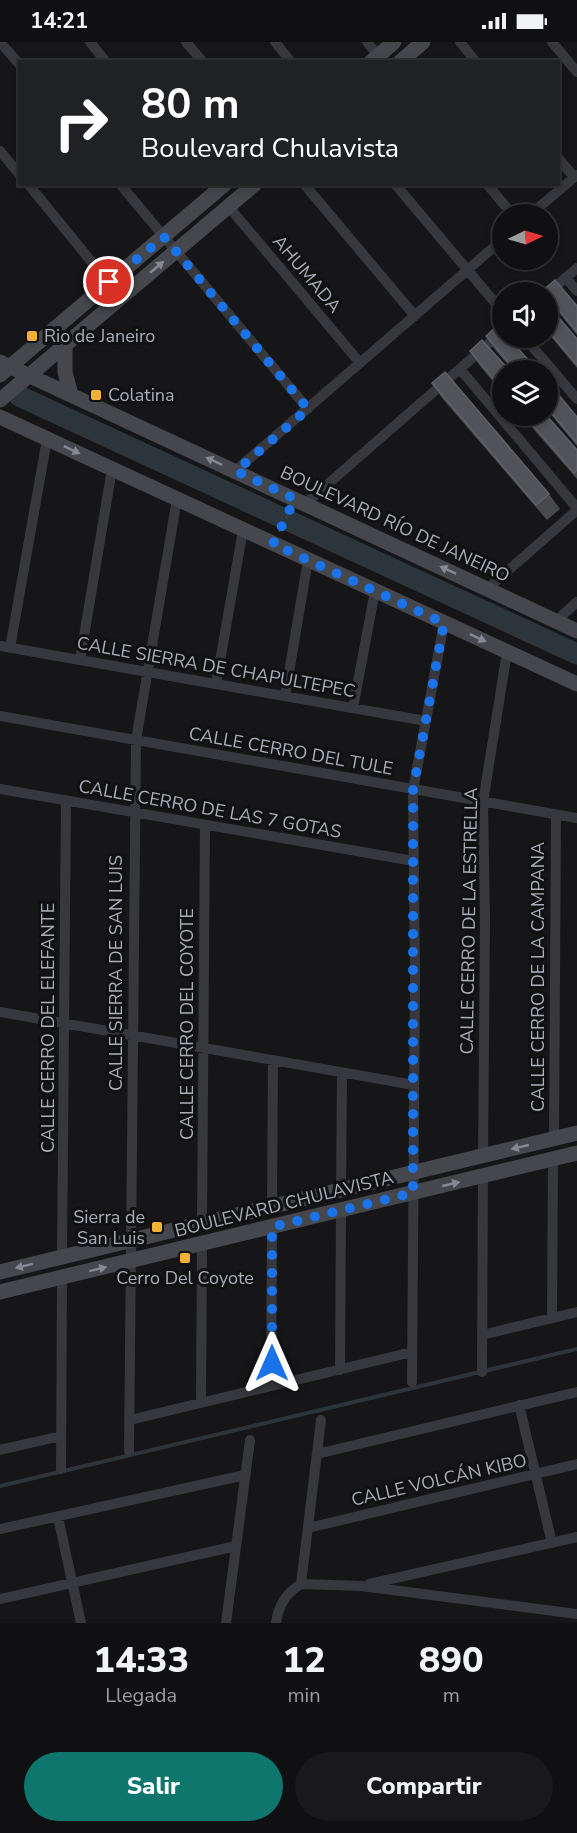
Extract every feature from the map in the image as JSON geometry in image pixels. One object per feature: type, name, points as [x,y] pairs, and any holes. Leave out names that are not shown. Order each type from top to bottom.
[{"type":"main road","points":[[378,60],[394,42]]},
{"type":"main road","points":[[402,60],[423,42]]},
{"type":"main road","points":[[0,400],[253,186]]},
{"type":"main road","points":[[3,368],[164,237],[217,187]]},
{"type":"main road","points":[[65,345],[65,372],[71,395]]},
{"type":"main road","name":"BOULEVARD RÍO DE JANEIRO","points":[[3,368],[29,375],[577,631]]},
{"type":"main road","points":[[0,417],[577,684]]},
{"type":"main road","name":"BOULEVARD CHULAVISTA","points":[[0,1272],[577,1134]]},
{"type":"main road","name":"BOULEVARD CHULAVISTA","points":[[0,1292],[577,1153]]},
{"type":"street","points":[[0,42],[18,63]]},
{"type":"street","points":[[90,42],[104,60]]},
{"type":"street","points":[[186,42],[201,60]]},
{"type":"street","points":[[275,42],[289,60]]},
{"type":"street","points":[[367,42],[378,60]]},
{"type":"street","points":[[460,42],[474,60]]},
{"type":"street","points":[[552,42],[577,72]]},
{"type":"street","points":[[0,151],[18,173]]},
{"type":"street","points":[[543,204],[576,176],[560,160]]},
{"type":"street","points":[[30,186],[109,282]]},
{"type":"street","points":[[122,186],[308,409]]},
{"type":"street","points":[[306,186],[415,316]]},
{"type":"street","points":[[397,186],[492,299]]},
{"type":"street","points":[[489,186],[504,204]]},
{"type":"street","name":"AHUMADA","points":[[229,207],[360,363]]},
{"type":"street","points":[[236,471],[492,249]]},
{"type":"street","points":[[558,285],[577,268]]},
{"type":"street","points":[[566,278],[577,291]]},
{"type":"street","points":[[300,501],[492,341]]},
{"type":"street","points":[[534,348],[577,399]]},
{"type":"street","points":[[460,369],[577,509],[487,589]]},
{"type":"street","points":[[5,647],[47,439]]},
{"type":"street","points":[[80,660],[112,469]]},
{"type":"street","name":"CALLE SIERRA DE SAN LUIS","points":[[129,1451],[136,740],[177,499]]},
{"type":"street","points":[[216,684],[243,530]]},
{"type":"street","points":[[285,696],[308,560]]},
{"type":"street","points":[[353,708],[375,591]]},
{"type":"street","points":[[556,621],[577,602]]},
{"type":"street","points":[[412,1382],[413,790],[444,623]]},
{"type":"street","name":"CALLE SIERRA DE CHAPULTEPEC","points":[[5,647],[426,721]]},
{"type":"street","name":"CALLE CERRO DE LA ESTRELLA","points":[[483,1156],[485,921],[483,802],[507,652]]},
{"type":"street","name":"CALLE CERRO DEL TULE","points":[[0,716],[577,818]]},
{"type":"street","name":"CALLE CERRO DE LAS 7 GOTAS","points":[[0,789],[414,861]]},
{"type":"street","name":"CALLE CERRO DEL ELEFANTE","points":[[62,1256],[66,800]]},
{"type":"street","name":"CALLE CERRO DE LA CAMPANA","points":[[554,1139],[556,815]]},
{"type":"street","name":"CALLE CERRO DEL COYOTE","points":[[202,1223],[205,825]]},
{"type":"street","points":[[0,1012],[414,1085]]},
{"type":"street","points":[[272,1206],[273,1060]]},
{"type":"street","points":[[341,1190],[342,1073]]},
{"type":"street","points":[[552,1318],[553,1159]]},
{"type":"street","points":[[482,1372],[483,1176]]},
{"type":"street","points":[[340,1370],[341,1210]]},
{"type":"street","points":[[271,1386],[272,1227]]},
{"type":"street","points":[[201,1403],[202,1244]]},
{"type":"street","points":[[61,1469],[62,1277]]},
{"type":"street","points":[[482,1335],[577,1312]]},
{"type":"street","points":[[130,1420],[412,1352]]},
{"type":"street","points":[[317,1454],[577,1392]]},
{"type":"street","points":[[519,1405],[552,1543]]},
{"type":"street","points":[[276,1623],[282,1601],[301,1584],[321,1420]]},
{"type":"street","points":[[0,1450],[61,1436]]},
{"type":"street","points":[[224,1623],[250,1440]]},
{"type":"street","name":"CALLE VOLCÁN KIBO","points":[[308,1528],[577,1464]]},
{"type":"street","points":[[0,1529],[245,1475]]},
{"type":"street","points":[[58,1517],[81,1623]]},
{"type":"street","points":[[361,1586],[577,1537]]},
{"type":"street","points":[[0,1599],[236,1546]]},
{"type":"street","points":[[301,1584],[361,1586],[577,1614]]},
{"type":"path","points":[[273,544],[300,501]]},
{"type":"building","points":[[558,284],[577,306],[577,332],[558,309]]},
{"type":"building","points":[[558,317],[577,339],[577,365],[558,343]]},
{"type":"building","points":[[492,330],[492,343],[486,336]]},
{"type":"building","points":[[482,340],[500,360],[492,360],[492,377],[470,351]]},
{"type":"building","points":[[496,348],[518,348],[528,360],[506,360]]},
{"type":"building","points":[[445,372],[549,494],[536,505],[432,383]]},
{"type":"building","points":[[558,394],[577,417],[577,443],[558,421]]},
{"type":"building","points":[[534,426],[556,426],[577,450],[577,470],[574,473]]},
{"type":"waterway","points":[[19,396],[577,654]]},
{"type":"waterway","points":[[0,1486],[577,1349]]},
{"type":"place","name":"Rio de Janeiro","points":[[32,336]]},
{"type":"place","name":"Colatina","points":[[96,395]]},
{"type":"place","name":"Sierra de San Luis","points":[[157,1227]]},
{"type":"place","name":"Cerro Del Coyote","points":[[185,1258]]},
{"type":"route","points":[[109,282],[164,237],[308,409],[236,471],[295,499],[273,544],[444,623],[413,790],[415,978],[413,1193],[272,1227],[272,1363]]}]
